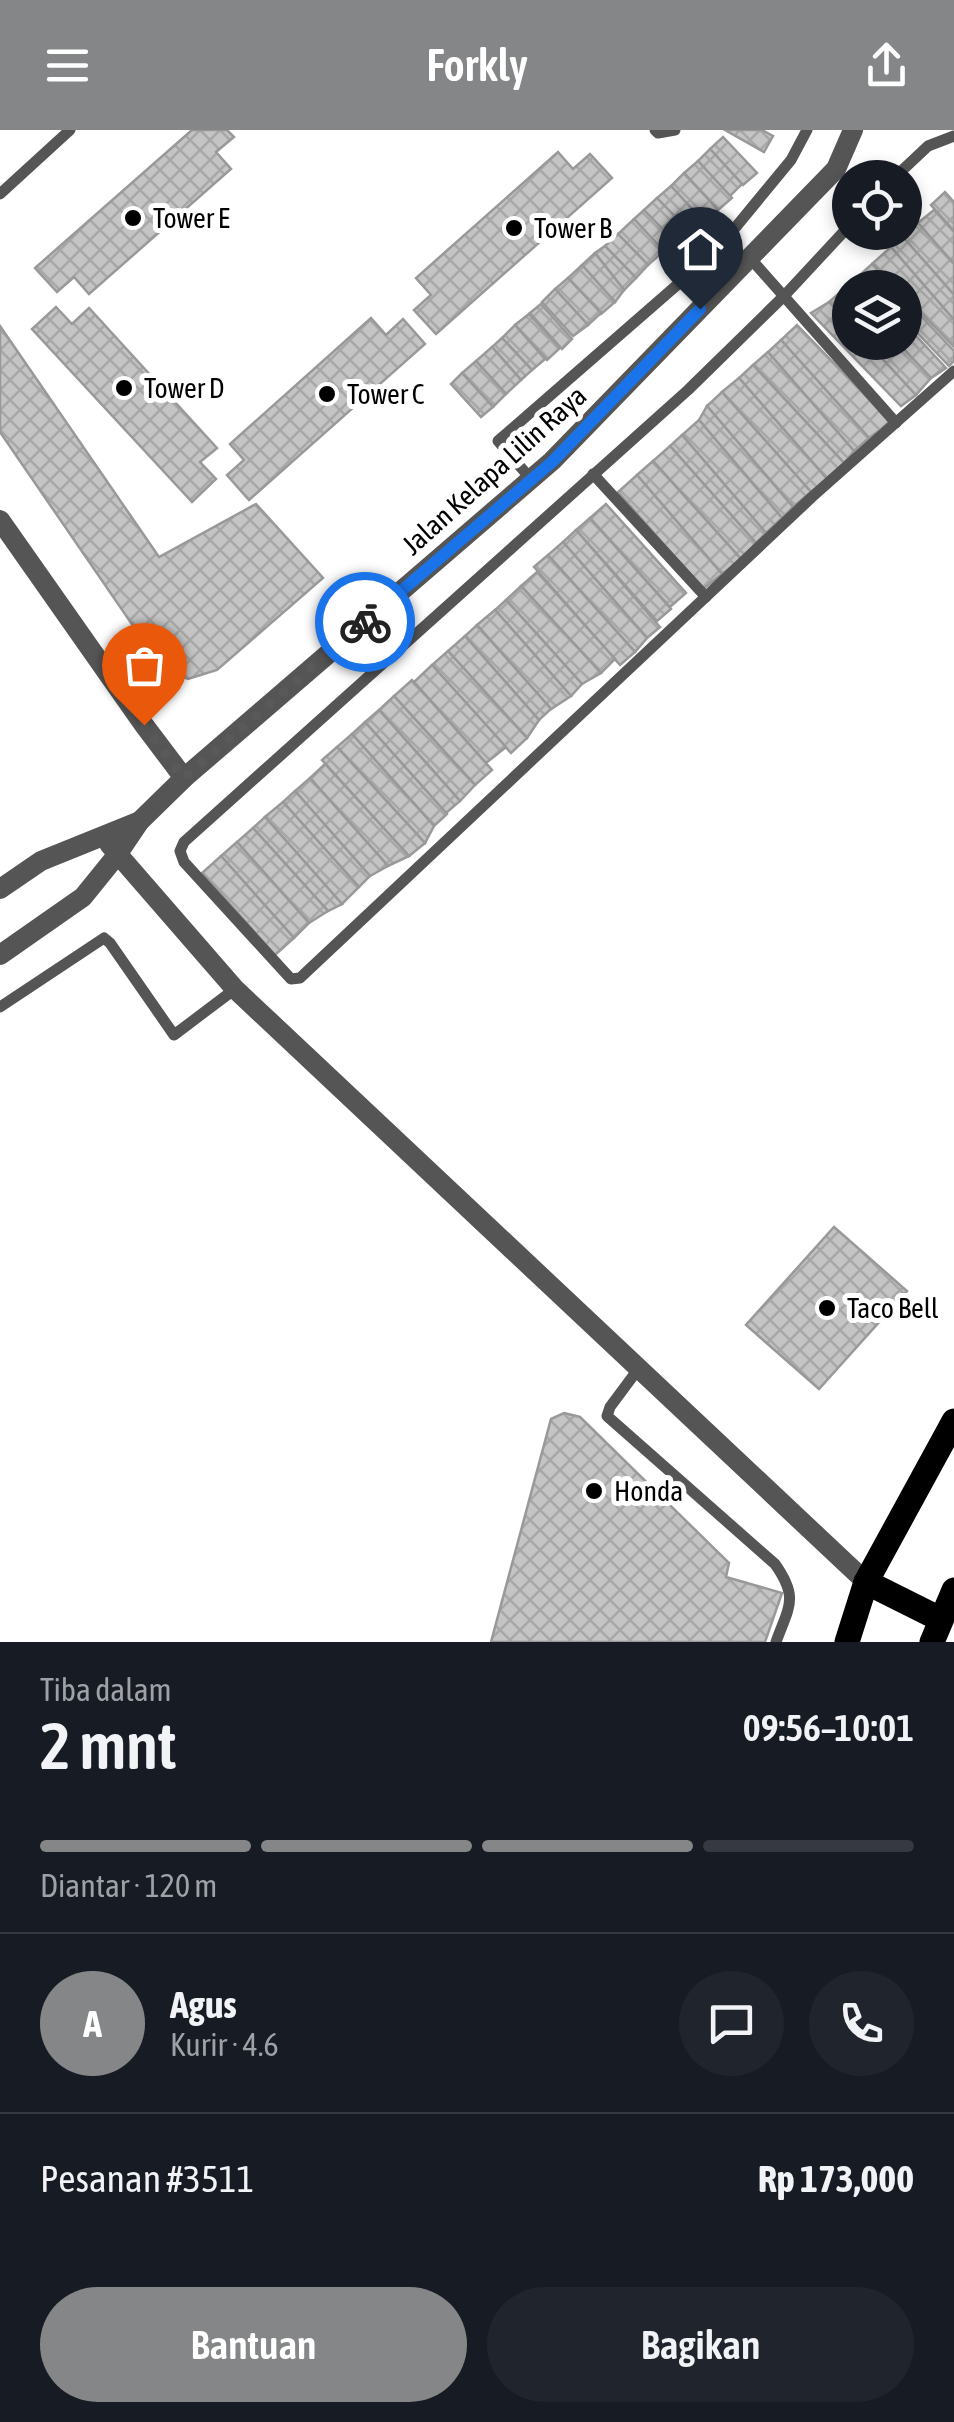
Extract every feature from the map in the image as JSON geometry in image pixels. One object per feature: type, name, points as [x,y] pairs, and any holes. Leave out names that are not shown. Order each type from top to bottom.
[{"type":"main road","points":[[847,1642],[866,1582],[954,1422]]},
{"type":"main road","points":[[866,1582],[936,1631],[954,1590]]},
{"type":"street","name":"Jalan Kelapa Lilin Raya","points":[[0,955],[82,898],[140,821],[184,778],[552,462],[836,170],[853,130]]},
{"type":"street","points":[[0,520],[184,778]]},
{"type":"street","name":"Jalan Kelapa Lilin Raya","points":[[0,889],[41,861],[140,821]]},
{"type":"street","points":[[102,835],[235,989],[866,1582]]},
{"type":"lane","points":[[0,194],[70,130]]},
{"type":"lane","points":[[655,130],[664,134],[675,130]]},
{"type":"lane","points":[[531,479],[498,440],[716,250],[791,160],[808,130]]},
{"type":"lane","points":[[913,160],[928,146],[954,136]]},
{"type":"lane","points":[[832,244],[688,390],[181,846],[184,862],[291,979],[302,977],[812,497],[954,371]]},
{"type":"lane","points":[[750,258],[896,423]]},
{"type":"lane","points":[[593,474],[706,597]]},
{"type":"lane","points":[[0,1007],[104,938],[174,1035],[235,989]]},
{"type":"lane","points":[[639,1368],[610,1406],[607,1416],[775,1564],[791,1599],[776,1642]]},
{"type":"building","name":"Tower E","points":[[192,130],[227,130],[234,137],[216,152],[231,169],[89,294],[74,277],[57,292],[35,268]]},
{"type":"building","points":[[725,130],[762,130],[773,136],[764,152]]},
{"type":"building","points":[[723,137],[757,173],[743,185],[710,149]]},
{"type":"building","points":[[710,149],[742,184],[730,196],[698,161]]},
{"type":"building","name":"Tower B","points":[[558,152],[573,169],[590,154],[612,178],[436,334],[414,310],[431,295],[416,278]]},
{"type":"building","points":[[698,161],[732,198],[718,210],[684,173]]},
{"type":"building","points":[[684,173],[718,210],[702,220],[671,186]]},
{"type":"building","points":[[671,186],[702,220],[689,232],[657,198]]},
{"type":"building","points":[[945,192],[954,202],[954,231],[931,205]]},
{"type":"building","points":[[657,198],[688,230],[675,242],[644,210]]},
{"type":"building","points":[[644,210],[675,242],[664,252],[634,219]]},
{"type":"building","points":[[934,210],[954,232],[954,264],[922,228],[922,220]]},
{"type":"building","points":[[634,219],[664,251],[648,265],[618,234]]},
{"type":"building","points":[[922,228],[954,264],[954,295],[914,250],[922,250]]},
{"type":"building","points":[[618,234],[648,265],[636,278],[605,246]]},
{"type":"building","points":[[605,246],[636,278],[624,290],[595,253]]},
{"type":"building","points":[[888,250],[894,250],[911,270],[880,270],[873,263]]},
{"type":"building","points":[[894,250],[914,250],[954,295],[954,320],[922,283],[922,270],[911,270]]},
{"type":"building","points":[[595,253],[624,290],[615,302],[582,265]]},
{"type":"building","points":[[582,265],[615,302],[601,314],[568,278]]},
{"type":"building","points":[[568,278],[601,313],[588,325],[555,289]]},
{"type":"building","points":[[922,283],[954,320],[954,347],[922,314]]},
{"type":"building","points":[[555,289],[588,325],[573,336],[542,302]]},
{"type":"building","points":[[829,302],[832,335],[811,313]]},
{"type":"building","points":[[541,304],[572,339],[562,349],[530,313]]},
{"type":"building","name":"Tower D","points":[[56,307],[72,324],[89,308],[217,448],[200,462],[216,479],[192,502],[32,329]]},
{"type":"building","points":[[529,314],[560,348],[547,360],[515,325]]},
{"type":"building","points":[[922,317],[954,351],[954,361],[949,366],[922,338]]},
{"type":"building","name":"Tower C","points":[[371,318],[386,335],[403,319],[425,344],[249,500],[227,475],[244,460],[230,444]]},
{"type":"building","points":[[515,325],[545,359],[532,370],[502,338]]},
{"type":"building","points":[[797,325],[891,422],[869,438],[781,340]]},
{"type":"building","points":[[0,326],[159,557],[256,504],[323,578],[217,670],[188,679],[162,668],[0,432]]},
{"type":"building","points":[[502,338],[532,370],[521,380],[492,347]]},
{"type":"building","points":[[781,340],[869,438],[854,451],[768,352]]},
{"type":"building","points":[[922,342],[946,368],[931,378],[914,360],[922,360]]},
{"type":"building","points":[[492,347],[521,380],[506,394],[476,361]]},
{"type":"building","points":[[768,352],[854,451],[844,463],[753,365]]},
{"type":"building","points":[[856,360],[884,360],[916,395],[901,406]]},
{"type":"building","points":[[884,360],[914,360],[931,378],[916,395]]},
{"type":"building","points":[[476,361],[506,394],[493,407],[462,373]]},
{"type":"building","points":[[753,365],[844,463],[827,479],[739,378]]},
{"type":"building","points":[[462,373],[493,407],[481,417],[451,384]]},
{"type":"building","points":[[739,378],[827,479],[811,492],[722,392]]},
{"type":"building","points":[[722,392],[811,492],[793,507],[707,406]]},
{"type":"building","points":[[707,406],[793,507],[782,518],[699,420]]},
{"type":"building","points":[[699,420],[782,518],[766,533],[682,435]]},
{"type":"building","points":[[682,435],[766,533],[756,543],[670,446]]},
{"type":"building","points":[[670,446],[756,543],[741,559],[653,461]]},
{"type":"building","points":[[653,461],[741,559],[722,574],[637,475]]},
{"type":"building","points":[[637,475],[722,574],[703,589],[618,492]]},
{"type":"building","points":[[606,504],[686,593],[670,607],[590,518]]},
{"type":"building","points":[[590,518],[671,609],[657,621],[576,530]]},
{"type":"building","points":[[576,530],[660,627],[647,638],[563,542]]},
{"type":"building","points":[[563,542],[647,638],[635,652],[548,555]]},
{"type":"building","points":[[548,555],[635,652],[620,665],[534,567]]},
{"type":"building","points":[[537,572],[615,659],[601,673],[521,586]]},
{"type":"building","points":[[521,586],[601,673],[582,684],[506,600]]},
{"type":"building","points":[[506,600],[582,684],[571,696],[495,610]]},
{"type":"building","points":[[495,610],[571,696],[551,709],[477,625]]},
{"type":"building","points":[[477,625],[551,709],[539,720],[465,636]]},
{"type":"building","points":[[465,636],[539,720],[527,738],[448,651]]},
{"type":"building","points":[[448,651],[527,738],[511,753],[432,665]]},
{"type":"building","points":[[432,665],[506,747],[486,763],[414,682]]},
{"type":"building","points":[[412,680],[492,770],[475,785],[394,696]]},
{"type":"building","points":[[394,696],[475,785],[460,801],[379,710]]},
{"type":"building","points":[[379,710],[460,801],[446,813],[365,722]]},
{"type":"building","points":[[365,722],[447,814],[434,826],[352,734]]},
{"type":"building","points":[[352,734],[434,826],[425,843],[337,747]]},
{"type":"building","points":[[337,747],[425,843],[409,856],[322,760]]},
{"type":"building","points":[[325,764],[409,856],[388,866],[310,778]]},
{"type":"building","points":[[310,778],[388,866],[370,876],[295,791]]},
{"type":"building","points":[[295,791],[370,876],[359,887],[283,802]]},
{"type":"building","points":[[283,802],[359,887],[342,904],[265,817]]},
{"type":"building","points":[[265,817],[342,904],[328,911],[253,828]]},
{"type":"building","points":[[253,828],[328,911],[309,923],[237,842]]},
{"type":"building","points":[[237,842],[309,923],[294,938],[221,856]]},
{"type":"building","points":[[221,856],[294,938],[275,955],[202,873]]},
{"type":"building","name":"Taco Bell","points":[[834,1227],[907,1291],[819,1389],[746,1325]]},
{"type":"building","name":"Honda","points":[[564,1413],[580,1417],[729,1563],[726,1577],[782,1593],[765,1642],[491,1642],[551,1419]]},
{"type":"way so far","points":[[144,725],[184,778],[365,622]]},
{"type":"place","name":"Tower E","points":[[133,218]]},
{"type":"place","name":"Tower B","points":[[514,228]]},
{"type":"place","name":"Tower D","points":[[124,388]]},
{"type":"place","name":"Tower C","points":[[327,394]]},
{"type":"place","name":"Taco Bell","points":[[827,1308]]},
{"type":"place","name":"Honda","points":[[594,1491]]},
{"type":"route","points":[[365,622],[552,462],[700,309]]}]
